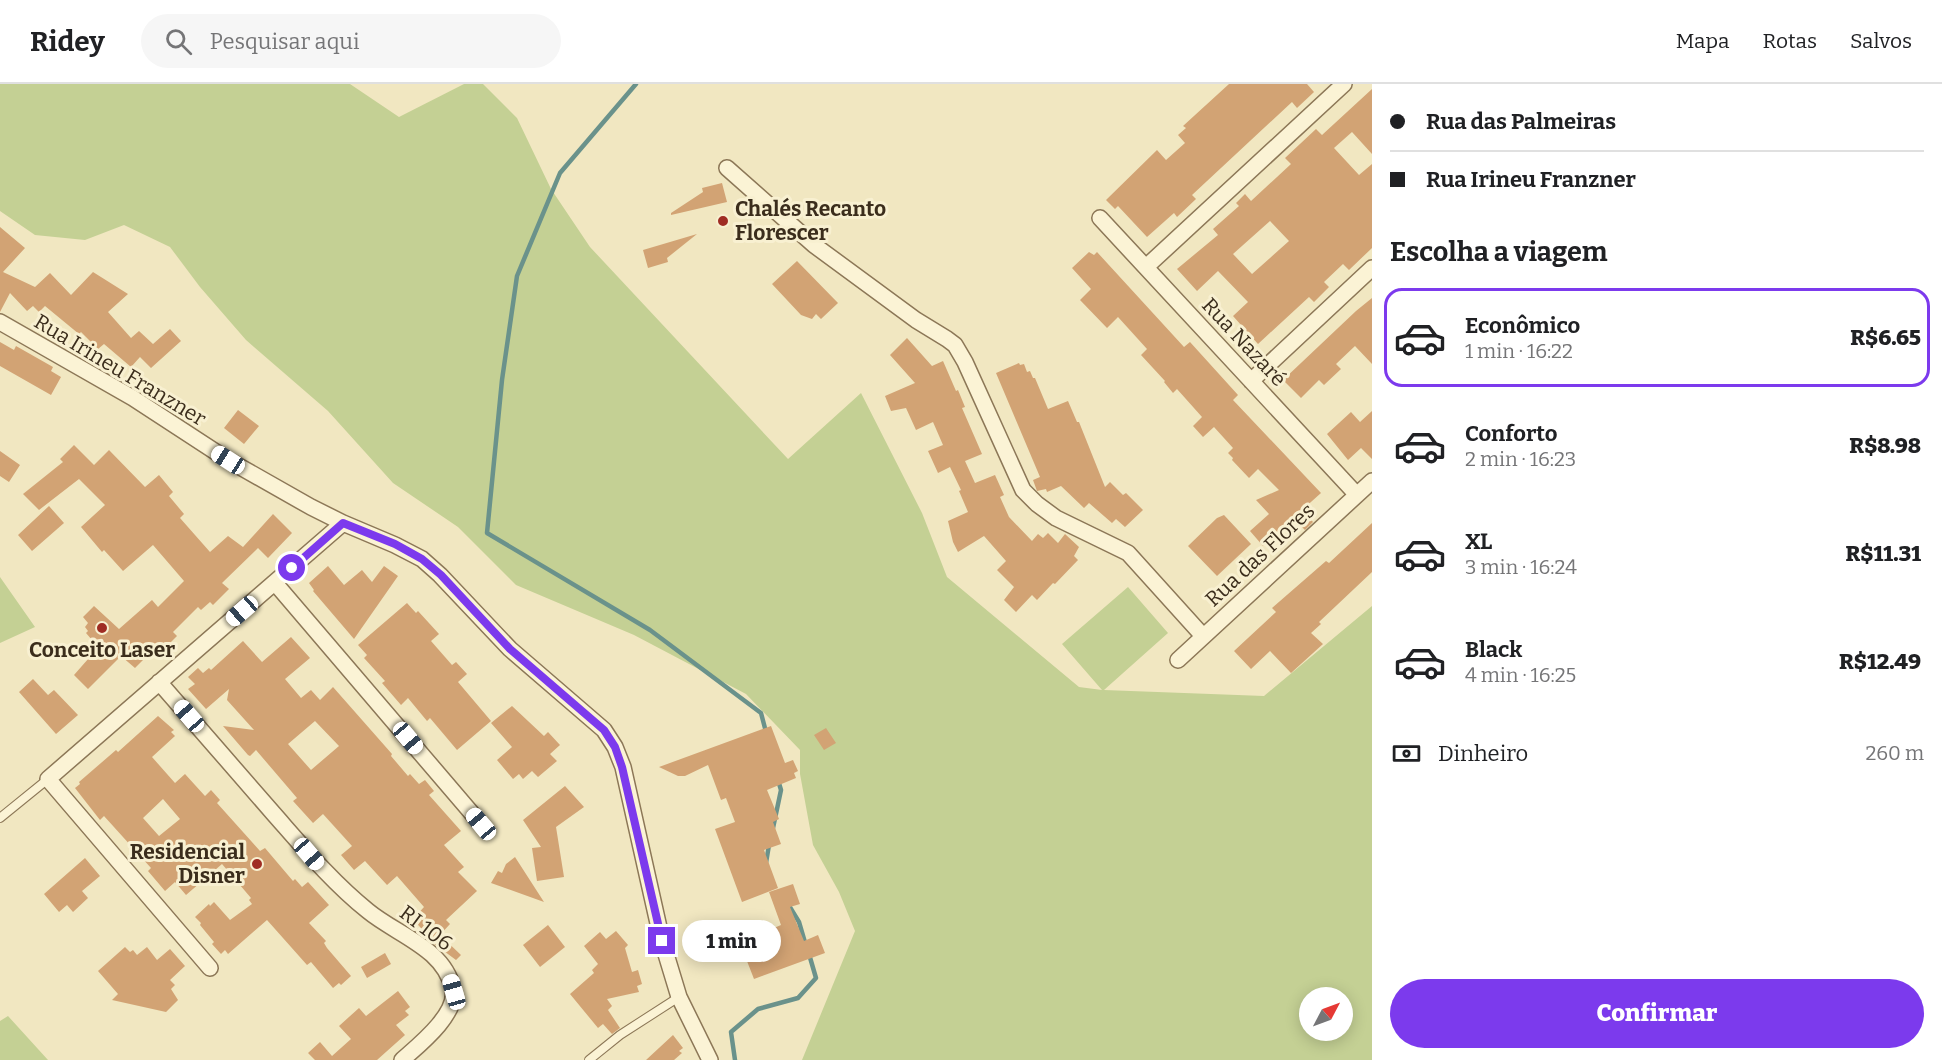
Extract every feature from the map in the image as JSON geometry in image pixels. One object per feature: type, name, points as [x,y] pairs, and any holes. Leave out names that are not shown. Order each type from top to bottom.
[{"type":"street","points":[[1146,267],[1344,84]]},
{"type":"street","points":[[726,168],[814,245],[916,320],[955,345],[965,362],[1023,490],[1056,518],[1128,553],[1203,636]]},
{"type":"street","name":"Rua Nazaré","points":[[1100,218],[1357,495]]},
{"type":"street","points":[[1251,381],[1372,268]]},
{"type":"street","name":"Rua Irineu Franzner","points":[[0,322],[133,398],[228,460],[343,523],[395,544],[422,559],[441,575],[510,649],[604,730],[615,747],[622,767],[662,941],[679,997],[710,1060]]},
{"type":"street","name":"Rua das Flores","points":[[1178,660],[1372,481]]},
{"type":"street","points":[[210,968],[48,779],[343,523]]},
{"type":"street","points":[[275,583],[481,824]]},
{"type":"street","name":"RI 106","points":[[159,682],[324,871],[369,912],[429,951],[449,975],[454,992],[450,1009],[440,1024],[402,1060]]},
{"type":"lane","points":[[0,818],[48,779]]},
{"type":"lane","points":[[589,1060],[620,1035],[679,997]]},
{"type":"green space","points":[[0,84],[350,84],[399,117],[464,84],[483,84],[517,118],[551,189],[590,247],[788,459],[861,393],[922,513],[947,577],[1079,687],[1102,690],[1062,644],[1128,587],[1168,633],[1104,690],[1264,696],[1372,606],[1372,1060],[802,1060],[855,931],[839,892],[813,845],[800,774],[800,750],[746,694],[634,635],[516,585],[458,527],[393,483],[328,411],[246,340],[200,287],[170,247],[124,225],[85,240],[35,235],[0,211]]},
{"type":"green space","points":[[0,577],[35,627],[0,643]]},
{"type":"green space","points":[[8,1016],[48,1060],[0,1060],[0,1021]]},
{"type":"building","points":[[1229,84],[1307,84],[1314,92],[1297,108],[1292,102],[1192,195],[1196,199],[1177,217],[1174,213],[1147,237],[1118,206],[1115,209],[1106,200],[1157,150],[1166,160],[1185,143],[1178,135],[1186,128],[1183,126]]},
{"type":"building","points":[[1372,89],[1372,154],[1352,132],[1334,148],[1359,175],[1372,164],[1372,248],[1349,270],[1343,264],[1324,282],[1329,287],[1314,302],[1309,297],[1258,344],[1233,316],[1248,302],[1218,271],[1197,291],[1177,269],[1218,235],[1213,229],[1239,206],[1236,203],[1245,194],[1251,201],[1291,164],[1285,158],[1316,129],[1322,135]],"holes":[[[1270,221],[1289,241],[1252,274],[1233,254]]]},
{"type":"building","points":[[722,183],[727,202],[671,215],[703,192],[702,188]]},
{"type":"building","points":[[0,227],[25,248],[3,272],[35,287],[50,273],[71,295],[93,272],[128,294],[108,312],[131,338],[139,331],[153,344],[170,329],[181,341],[151,368],[140,357],[131,367],[104,344],[98,349],[81,332],[79,334],[45,306],[39,312],[33,306],[27,311],[10,293],[0,312]]},
{"type":"building","points":[[697,234],[667,258],[668,262],[648,268],[643,250]]},
{"type":"building","points":[[1089,252],[1094,255],[1097,252],[1184,347],[1190,342],[1238,395],[1233,400],[1321,493],[1302,510],[1313,522],[1305,530],[1293,518],[1263,546],[1250,531],[1269,514],[1256,500],[1279,490],[1258,469],[1249,478],[1232,460],[1233,458],[1228,453],[1233,448],[1214,427],[1203,437],[1193,426],[1202,417],[1177,389],[1173,393],[1141,355],[1147,349],[1118,317],[1107,328],[1080,300],[1091,289],[1072,268]]},
{"type":"building","points":[[797,261],[838,303],[821,319],[816,314],[812,319],[801,315],[772,284]]},
{"type":"building","points":[[1372,298],[1372,364],[1355,346],[1336,364],[1341,369],[1324,385],[1319,380],[1301,398],[1283,380]]},
{"type":"building","points":[[907,338],[932,366],[943,361],[956,391],[958,390],[965,407],[962,408],[982,454],[965,461],[975,483],[995,475],[1004,495],[1000,497],[1009,517],[1032,541],[1038,534],[1043,538],[1048,533],[1058,543],[1065,534],[1079,547],[1074,556],[1078,560],[1055,584],[1053,583],[1037,600],[1032,595],[1016,612],[1004,600],[1014,587],[997,570],[1006,561],[984,536],[958,552],[953,542],[948,521],[968,512],[950,467],[938,473],[928,451],[943,445],[933,422],[916,430],[906,408],[891,411],[885,396],[915,383],[890,355]]},
{"type":"building","points":[[0,342],[14,350],[16,346],[53,367],[51,371],[61,377],[51,395],[0,366]]},
{"type":"building","points":[[1019,363],[1024,364],[1027,372],[1030,371],[1035,378],[1048,409],[1068,401],[1079,422],[1105,487],[1110,482],[1123,495],[1126,493],[1143,510],[1125,527],[1116,519],[1112,523],[1089,503],[1084,508],[1061,486],[1047,492],[1046,489],[1037,491],[1033,480],[1040,477],[996,373]]},
{"type":"building","points":[[238,410],[259,426],[244,444],[224,428]]},
{"type":"building","points":[[1372,411],[1372,459],[1361,448],[1348,460],[1327,434],[1351,412],[1360,422]]},
{"type":"building","points":[[74,445],[94,465],[109,450],[145,487],[159,475],[173,492],[169,496],[184,514],[180,518],[210,552],[228,536],[243,547],[273,514],[292,533],[268,558],[258,548],[222,583],[229,589],[213,605],[210,602],[201,610],[198,607],[173,632],[177,636],[161,652],[156,647],[135,668],[121,656],[88,689],[74,675],[96,650],[89,643],[92,640],[86,633],[88,631],[85,627],[88,623],[83,617],[94,606],[119,629],[152,600],[158,607],[184,581],[153,545],[123,571],[104,550],[102,552],[81,527],[105,505],[79,479],[39,510],[23,494],[63,462],[60,459]]},
{"type":"building","points":[[0,451],[20,465],[9,482],[0,476]]},
{"type":"building","points":[[49,506],[64,523],[32,551],[18,535]]},
{"type":"building","points":[[1224,515],[1251,544],[1217,576],[1188,546],[1217,518]]},
{"type":"building","points":[[1372,523],[1372,572],[1319,622],[1321,624],[1311,633],[1323,644],[1291,673],[1270,651],[1251,669],[1234,651],[1276,612],[1272,608],[1326,561],[1329,563]]},
{"type":"building","points":[[328,566],[344,585],[362,570],[372,582],[384,566],[398,576],[354,639],[313,591],[309,583]]},
{"type":"building","points":[[407,603],[416,613],[418,611],[439,634],[431,641],[452,665],[456,662],[467,674],[458,682],[491,721],[457,750],[430,718],[427,721],[408,698],[401,705],[382,683],[385,681],[364,658],[367,655],[358,645]]},
{"type":"building","points":[[291,637],[310,658],[285,679],[301,698],[311,690],[320,700],[333,687],[392,754],[391,756],[408,776],[410,774],[419,784],[425,780],[434,791],[429,795],[461,831],[444,845],[464,867],[458,872],[477,891],[446,920],[450,924],[440,935],[461,955],[456,960],[425,937],[427,935],[413,919],[424,907],[397,876],[387,885],[365,861],[354,870],[341,855],[352,846],[323,814],[313,823],[293,801],[297,798],[256,750],[250,756],[248,755],[223,726],[254,730],[227,700],[229,689],[206,709],[188,689],[195,684],[188,677],[198,668],[203,673],[209,668],[211,670],[243,641],[262,662]],"holes":[[[315,721],[339,746],[311,770],[288,744]]]},
{"type":"building","points":[[33,679],[48,695],[54,690],[78,715],[56,734],[19,692]]},
{"type":"building","points":[[512,706],[544,736],[548,732],[560,745],[550,754],[557,761],[538,777],[532,771],[523,779],[519,774],[513,779],[497,760],[512,747],[491,723]]},
{"type":"building","points":[[158,716],[174,730],[171,732],[175,736],[152,757],[175,783],[185,774],[205,796],[211,790],[220,800],[217,803],[260,851],[265,848],[293,881],[295,879],[302,887],[308,882],[329,905],[309,923],[326,941],[324,943],[327,948],[351,976],[341,985],[339,983],[333,988],[311,962],[307,965],[267,920],[228,954],[225,950],[221,954],[195,917],[214,902],[230,920],[252,904],[249,900],[251,898],[222,864],[186,895],[175,882],[165,891],[148,871],[151,868],[104,816],[100,820],[75,788],[116,750],[118,752]],"holes":[[[163,799],[180,819],[159,836],[143,818]]]},
{"type":"building","points":[[771,726],[785,763],[793,760],[798,771],[794,773],[796,778],[767,790],[779,819],[773,822],[781,844],[764,850],[778,888],[742,902],[715,829],[735,822],[726,798],[721,800],[708,765],[685,776],[678,776],[659,767]]},
{"type":"building","points":[[826,728],[836,743],[824,750],[814,735]]},
{"type":"building","points":[[565,786],[584,807],[556,827],[564,877],[537,881],[532,848],[541,847],[523,820]]},
{"type":"building","points":[[515,857],[544,902],[491,883],[498,871],[502,873],[506,864]]},
{"type":"building","points":[[85,858],[100,876],[82,891],[88,898],[73,912],[67,905],[59,912],[44,894]]},
{"type":"building","points":[[793,884],[800,904],[790,907],[804,941],[818,935],[825,953],[754,979],[745,956],[780,942],[774,928],[781,925],[769,892]]},
{"type":"building","points":[[548,925],[565,947],[540,967],[523,945]]},
{"type":"building","points":[[616,931],[628,945],[625,948],[632,972],[638,970],[642,984],[637,986],[639,992],[607,999],[612,1006],[608,1010],[620,1028],[612,1034],[603,1024],[598,1028],[570,994],[594,973],[592,970],[598,964],[584,946],[600,932],[606,939]]},
{"type":"building","points":[[125,947],[130,952],[133,950],[137,955],[147,947],[157,960],[170,949],[185,966],[170,980],[175,985],[171,989],[178,1000],[166,1012],[112,1000],[118,994],[98,971]]},
{"type":"building","points":[[385,953],[391,964],[367,978],[361,967]]},
{"type":"building","points":[[398,991],[410,1007],[405,1011],[409,1015],[396,1025],[405,1035],[377,1060],[315,1060],[308,1053],[320,1042],[332,1056],[351,1039],[339,1026],[359,1008],[366,1016]]},
{"type":"building","points":[[673,1035],[683,1048],[679,1051],[682,1053],[674,1060],[646,1060]]},
{"type":"waterway","points":[[636,84],[560,173],[517,276],[502,380],[487,533],[650,630],[761,713],[766,732]]},
{"type":"waterway","points":[[773,828],[781,790],[778,780]]},
{"type":"waterway","points":[[766,863],[769,845]]},
{"type":"waterway","points":[[788,904],[799,922],[806,946]]},
{"type":"waterway","points":[[735,1060],[731,1032],[758,1009],[798,998],[816,978],[809,954]]},
{"type":"place","name":"Chalés Recanto Florescer","points":[[723,221]]},
{"type":"place","name":"Conceito Laser","points":[[102,628]]},
{"type":"place","name":"Residencial Disner","points":[[257,864]]},
{"type":"route","points":[[292,568],[343,523],[395,544],[422,559],[441,575],[510,649],[604,730],[615,747],[622,767],[662,941]]}]
